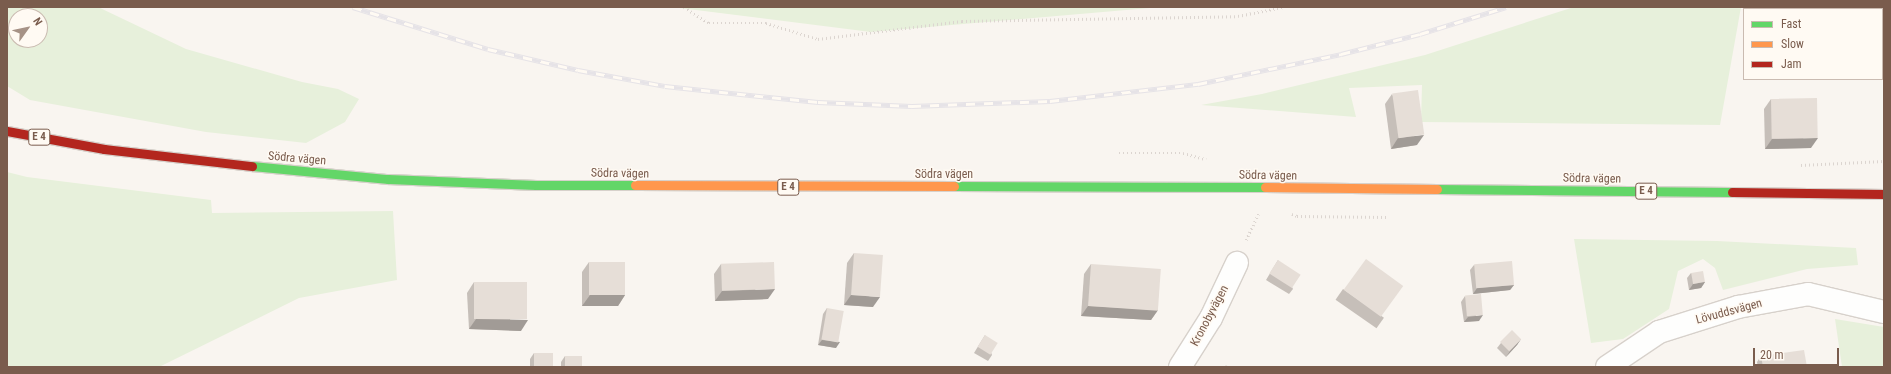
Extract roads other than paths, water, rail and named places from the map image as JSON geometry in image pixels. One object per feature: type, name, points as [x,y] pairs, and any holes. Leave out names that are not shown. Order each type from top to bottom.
[{"type":"highway","name":"Södra vägen","points":[[7,131],[104,149],[261,167],[388,179],[536,185],[1154,186],[1884,194]]},
{"type":"street","name":"Kronobyvägen","points":[[1180,367],[1211,318],[1237,263]]},
{"type":"street","name":"Lövuddsvägen","points":[[1607,367],[1659,332],[1738,306],[1808,294],[1884,312]]},
{"type":"railway","points":[[353,7],[488,49],[578,70],[665,86],[818,102],[912,106],[1050,101],[1198,84],[1341,54],[1420,34],[1506,7]]}]
